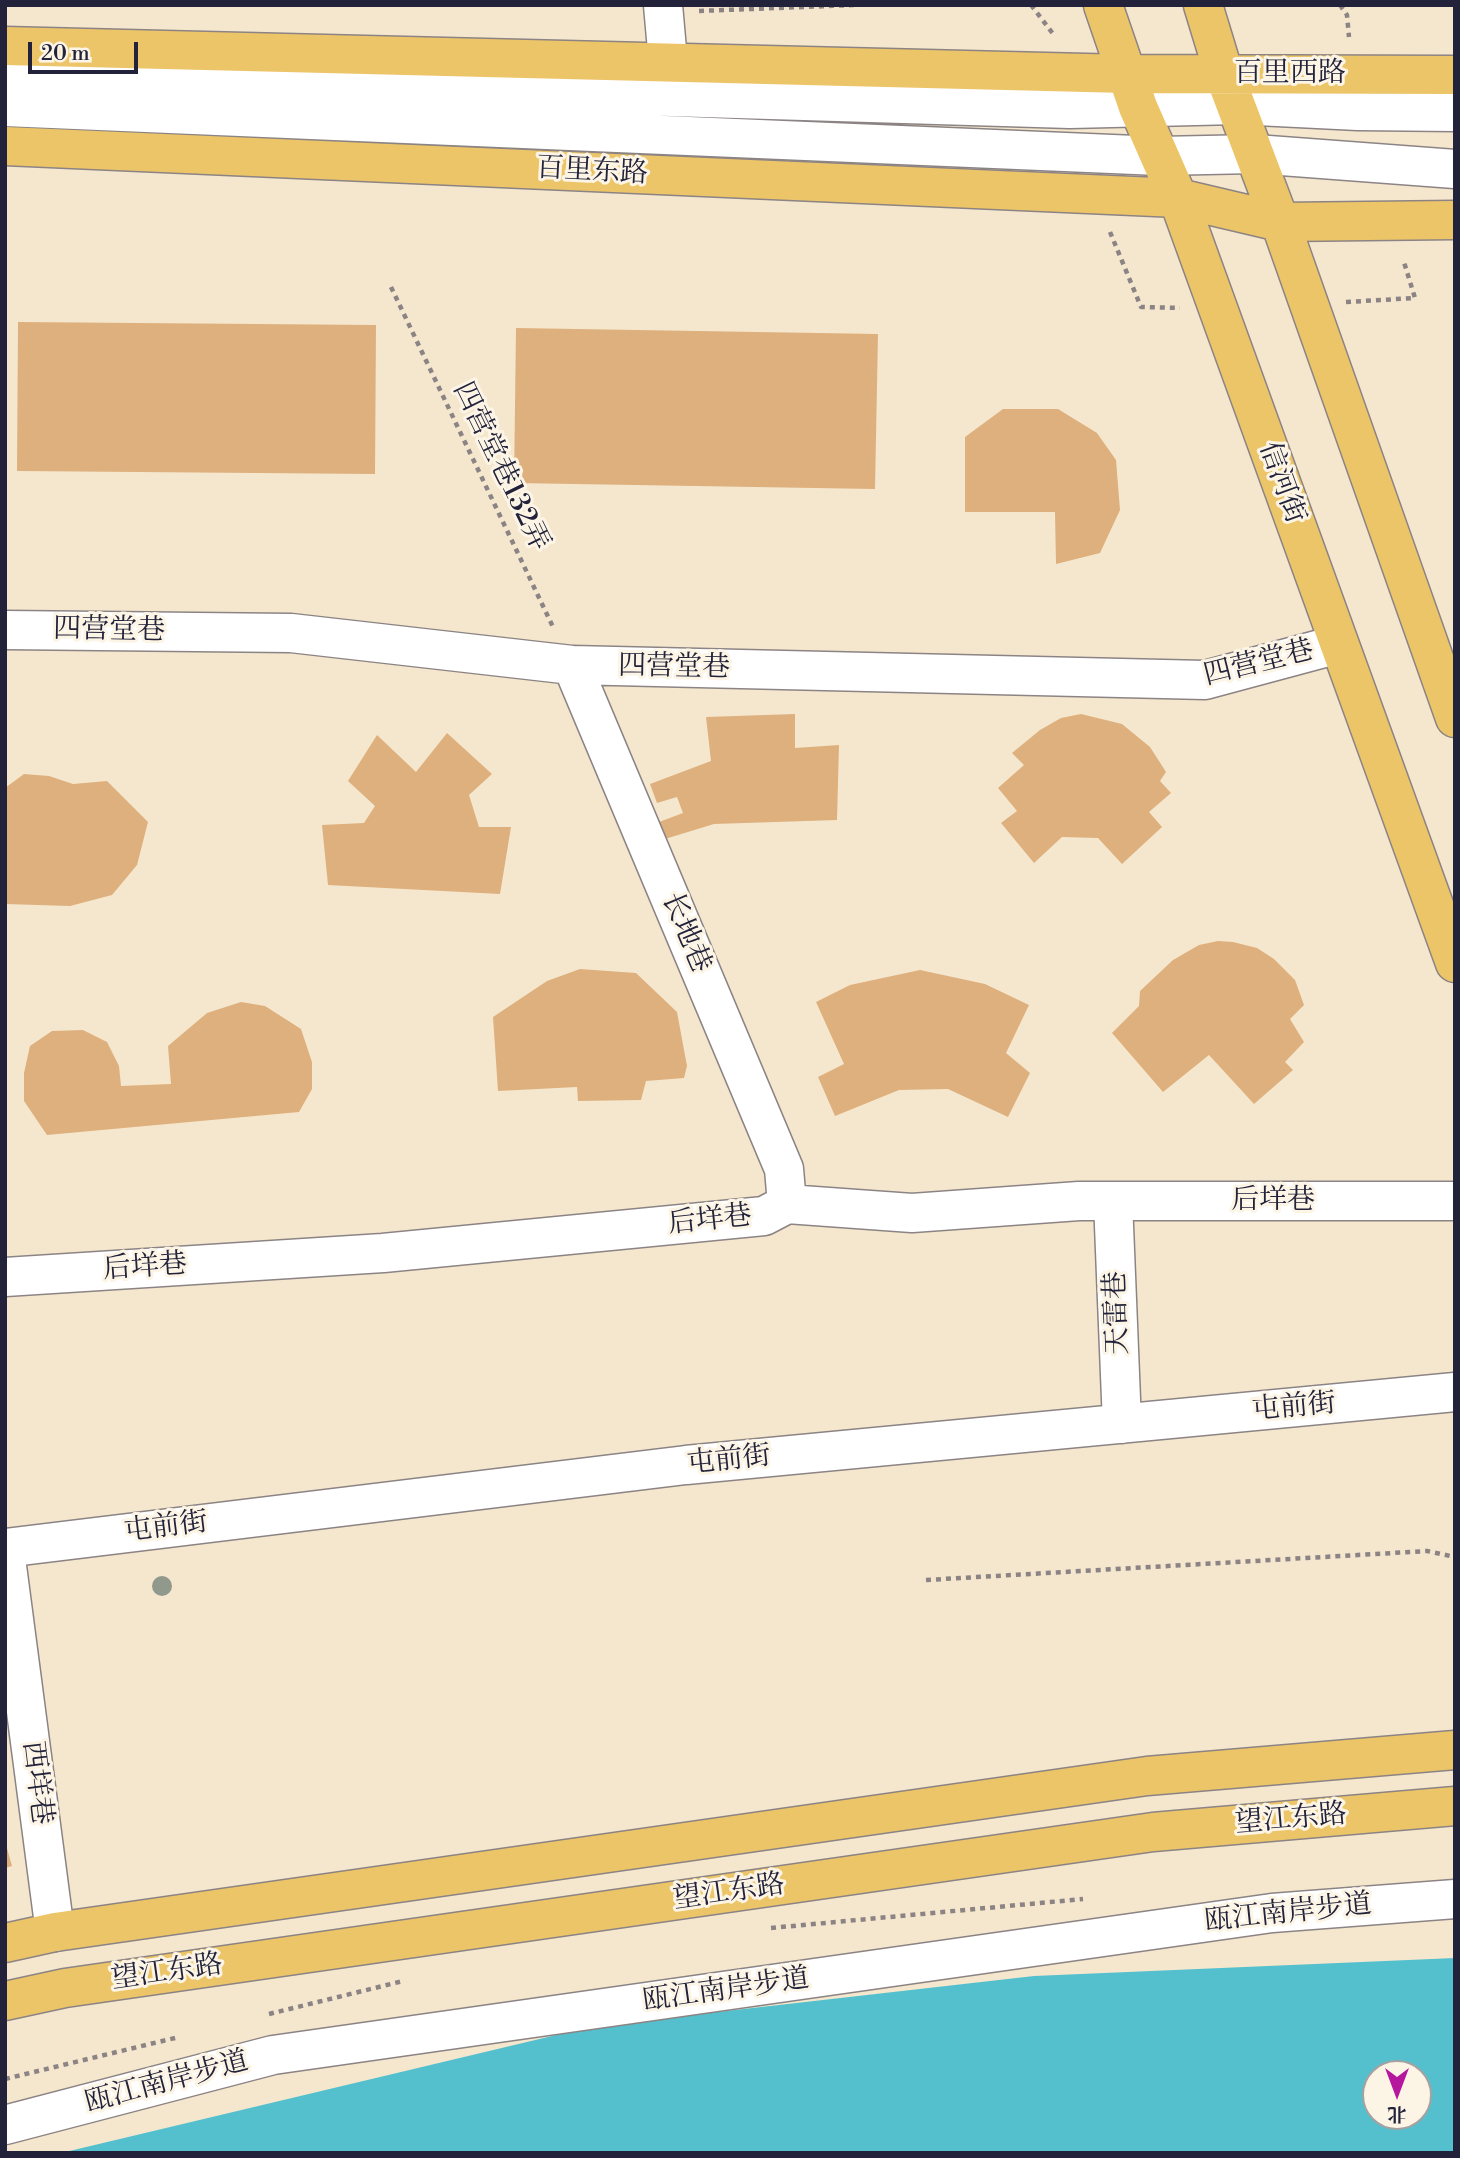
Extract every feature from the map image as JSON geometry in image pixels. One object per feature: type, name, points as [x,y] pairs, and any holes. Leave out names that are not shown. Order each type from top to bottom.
[{"type":"main road","name":"信河街","points":[[1103,5],[1132,91],[1178,198],[1455,963]]},
{"type":"main road","points":[[1203,5],[1230,90],[1280,222],[1455,718]]},
{"type":"main road","points":[[5,46],[668,61],[1132,91]]},
{"type":"main road","name":"百里西路","points":[[1132,91],[1230,90],[1455,75]]},
{"type":"main road","name":"百里东路","points":[[5,146],[1178,198]]},
{"type":"main road","points":[[1178,198],[1280,222],[1455,220]]},
{"type":"main road","name":"望江东路","points":[[5,1943],[55,1932],[1147,1776],[1455,1750]]},
{"type":"main road","name":"望江东路","points":[[5,2001],[79,1986],[1153,1832],[1455,1806]]},
{"type":"street","points":[[663,8],[668,61]]},
{"type":"street","points":[[5,77],[1002,107],[1132,91]]},
{"type":"street","points":[[1230,90],[1455,112]]},
{"type":"street","points":[[5,107],[1159,156],[1255,154],[1455,169]]},
{"type":"street","name":"四营堂巷","points":[[5,630],[290,633],[572,665],[1205,680],[1339,644]]},
{"type":"street","name":"长地巷","points":[[572,665],[784,1170],[787,1204]]},
{"type":"street","name":"后垟巷","points":[[5,1277],[396,1251],[764,1216],[787,1204],[912,1213],[1079,1201],[1455,1201]]},
{"type":"street","name":"天雷巷","points":[[1113,1201],[1122,1424]]},
{"type":"street","name":"屯前街","points":[[5,1550],[686,1465],[1455,1392]]},
{"type":"street","name":"西垟巷","points":[[5,1550],[55,1932]]},
{"type":"street","name":"瓯江南岸步道","points":[[5,2126],[273,2055],[1272,1913],[1455,1899]]},
{"type":"path","points":[[663,8],[855,5]]},
{"type":"path","name":"四营堂巷132弄","points":[[391,287],[572,665]]},
{"type":"path","points":[[926,1580],[1427,1551],[1455,1558]]},
{"type":"path","points":[[766,1929],[1096,1897]]},
{"type":"path","points":[[259,2017],[416,1977]]},
{"type":"path","points":[[5,2079],[180,2037]]},
{"type":"water","points":[[1455,1958],[1455,2153],[61,2153],[594,2026],[1034,1976]]},
{"type":"building","points":[[18,322],[376,325],[375,474],[17,471]]},
{"type":"building","points":[[516,328],[878,334],[875,489],[514,483]]},
{"type":"building","points":[[1003,409],[1058,409],[1097,433],[1116,460],[1120,510],[1100,553],[1056,564],[1055,512],[965,512],[965,437]]},
{"type":"building","points":[[795,714],[795,748],[839,745],[837,820],[714,824],[665,839],[659,822],[683,813],[677,797],[657,803],[650,784],[711,761],[706,717]]},
{"type":"building","points":[[1081,714],[1122,724],[1150,747],[1166,772],[1160,781],[1171,793],[1149,812],[1162,827],[1122,864],[1098,838],[1062,837],[1034,863],[1001,823],[1017,811],[998,788],[1024,765],[1012,753],[1040,730],[1061,718]]},
{"type":"building","points":[[447,733],[492,774],[469,795],[479,827],[511,827],[500,894],[328,885],[322,825],[364,823],[375,806],[348,781],[377,735],[416,772]]},
{"type":"building","points":[[24,774],[49,776],[73,784],[107,781],[148,822],[137,865],[112,895],[70,906],[5,904],[5,788]]},
{"type":"building","points":[[1218,941],[1257,948],[1274,959],[1295,980],[1304,1005],[1290,1019],[1304,1042],[1285,1062],[1293,1070],[1254,1104],[1209,1055],[1163,1092],[1112,1033],[1139,1006],[1140,991],[1173,960],[1199,945]]},
{"type":"building","points":[[580,969],[636,973],[677,1012],[687,1066],[684,1078],[646,1081],[641,1100],[578,1101],[577,1087],[498,1091],[493,1017],[547,981]]},
{"type":"building","points":[[920,970],[985,984],[1029,1005],[1006,1053],[1030,1073],[1008,1117],[948,1089],[899,1090],[835,1116],[818,1077],[844,1064],[816,1002],[850,985]]},
{"type":"building","points":[[241,1002],[265,1006],[301,1029],[312,1062],[312,1089],[299,1112],[47,1135],[24,1101],[24,1073],[30,1046],[52,1031],[83,1030],[107,1042],[119,1066],[121,1086],[171,1084],[168,1046],[207,1013]]},
{"type":"building","points":[[5,1841],[12,1866],[5,1868]]}]
